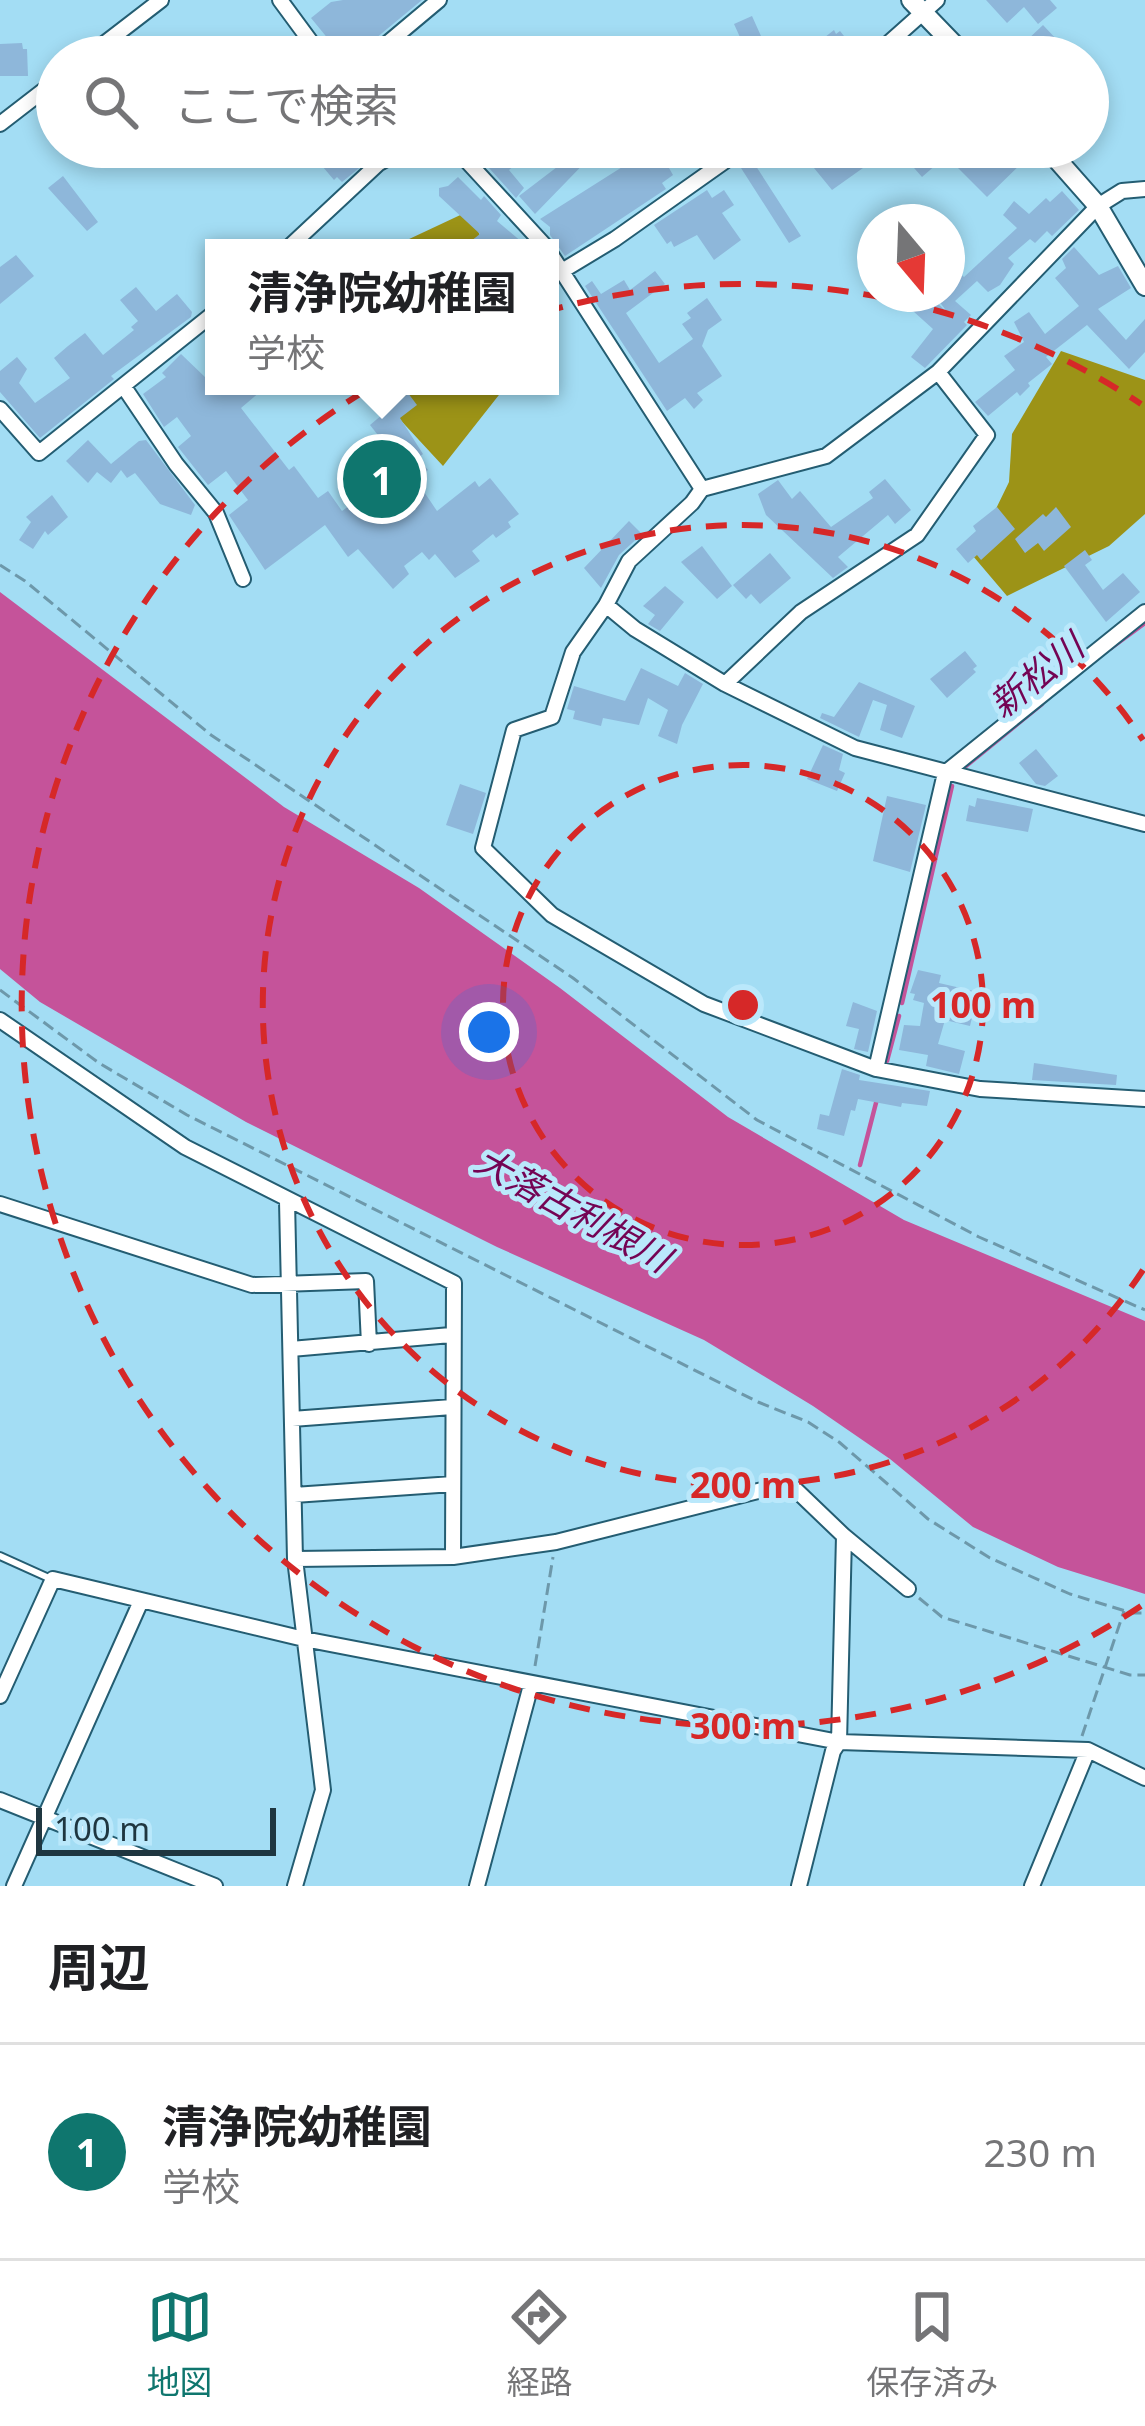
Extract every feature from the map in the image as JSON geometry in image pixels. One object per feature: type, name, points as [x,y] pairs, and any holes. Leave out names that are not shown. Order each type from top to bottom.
[{"type":"main road","points":[[924,4],[949,36]]},
{"type":"main road","points":[[1065,168],[1098,206],[1145,286]]},
{"type":"street","points":[[114,36],[160,0]]},
{"type":"street","points":[[280,0],[307,36]]},
{"type":"street","points":[[396,36],[440,0]]},
{"type":"street","points":[[893,36],[924,4]]},
{"type":"street","points":[[0,124],[36,96]]},
{"type":"street","points":[[297,239],[377,168]]},
{"type":"street","points":[[473,168],[538,239]]},
{"type":"street","points":[[562,271],[715,168]]},
{"type":"street","points":[[1145,189],[1122,191],[1098,206],[938,372],[826,456],[702,488],[629,561],[573,652],[552,716],[514,730],[483,848],[552,915],[704,1004],[876,1069],[980,1089],[1145,1099]]},
{"type":"street","points":[[559,266],[702,488]]},
{"type":"street","points":[[0,410],[39,453],[205,320]]},
{"type":"street","points":[[725,684],[801,612],[917,535],[988,435],[938,372]]},
{"type":"street","points":[[124,387],[216,513],[243,579]]},
{"type":"street","points":[[606,605],[635,629],[725,684],[855,748],[1145,824]]},
{"type":"street","points":[[876,1069],[944,773],[1145,612]]},
{"type":"street","points":[[0,1020],[185,1147],[454,1283],[453,1557]]},
{"type":"street","points":[[287,1202],[296,1559],[323,1790],[296,1886]]},
{"type":"street","points":[[0,1204],[252,1285],[366,1281],[369,1344]]},
{"type":"street","points":[[291,1349],[452,1336]]},
{"type":"street","points":[[292,1419],[452,1407]]},
{"type":"street","points":[[294,1496],[453,1484]]},
{"type":"street","points":[[296,1559],[453,1557],[556,1542],[778,1486],[795,1489],[908,1589]]},
{"type":"street","points":[[799,1886],[839,1742],[844,1537]]},
{"type":"street","points":[[0,1696],[52,1580],[304,1639],[839,1742],[1083,1750],[1145,1778]]},
{"type":"street","points":[[14,1886],[141,1601]]},
{"type":"street","points":[[477,1886],[531,1685]]},
{"type":"street","points":[[1032,1886],[1083,1750]]},
{"type":"street","points":[[0,1800],[215,1886]]},
{"type":"lane","points":[[0,1556],[52,1580]]},
{"type":"path","points":[[0,566],[26,580],[211,735],[573,978],[758,1120],[980,1237],[1145,1310]]},
{"type":"path","points":[[0,990],[84,1052],[187,1115],[808,1422],[839,1442],[928,1519],[990,1558],[1070,1594],[1145,1613]]},
{"type":"path","points":[[607,1324],[611,1314]]},
{"type":"path","points":[[778,1410],[783,1400]]},
{"type":"path","points":[[531,1685],[556,1542]]},
{"type":"path","points":[[908,1589],[942,1617],[1130,1675],[1145,1675]]},
{"type":"path","points":[[1083,1750],[1124,1611]]},
{"type":"shaded area","points":[[471,210],[481,239],[409,239]]},
{"type":"shaded area","points":[[1061,351],[1145,380],[1145,514],[1109,546],[1007,596],[973,556],[1009,482],[1012,434]]},
{"type":"shaded area","points":[[377,395],[499,395],[443,466]]},
{"type":"water","name":"大落古利根川","points":[[0,592],[284,807],[419,888],[560,988],[728,1117],[904,1220],[1145,1321],[1145,1594],[1058,1567],[973,1527],[890,1459],[704,1340],[497,1247],[246,1122],[40,1002],[0,969]]},
{"type":"building","points":[[422,0],[378,36],[326,36],[311,18],[331,2]]},
{"type":"building","points":[[986,0],[1050,0],[1057,8],[1038,24],[1024,7],[1007,23]]},
{"type":"building","points":[[752,16],[761,36],[739,36],[734,24]]},
{"type":"building","points":[[1043,25],[1053,36],[1031,36]]},
{"type":"building","points":[[22,43],[27,49],[28,76],[0,76],[0,44]]},
{"type":"building","points":[[324,168],[359,168],[342,182],[337,177],[334,180]]},
{"type":"building","points":[[489,168],[511,168],[524,188],[516,198]]},
{"type":"building","points":[[556,168],[580,168],[535,214],[519,196]]},
{"type":"building","points":[[621,168],[669,168],[673,175],[662,183],[666,189],[565,256],[559,239],[553,239],[550,227],[540,219]]},
{"type":"building","points":[[741,168],[757,168],[801,236],[789,243]]},
{"type":"building","points":[[814,168],[863,168],[832,190]]},
{"type":"building","points":[[958,168],[1017,168],[987,197]]},
{"type":"building","points":[[63,176],[98,222],[87,231],[48,188]]},
{"type":"building","points":[[458,177],[481,200],[484,196],[501,215],[497,221],[518,239],[474,239],[480,234],[439,196],[439,188]]},
{"type":"building","points":[[707,190],[712,198],[724,190],[734,205],[722,213],[741,240],[714,260],[697,235],[674,247],[654,225]]},
{"type":"building","points":[[1062,191],[1079,210],[1052,236],[1047,231],[1035,243],[1030,239],[1008,258],[1014,264],[1000,285],[988,292],[977,281],[965,292],[965,276],[1017,228],[1003,215],[1014,201],[1029,214],[1046,198],[1050,202]]},
{"type":"building","points":[[1074,247],[1099,275],[1118,266],[1131,288],[1098,309],[1126,340],[1145,319],[1145,352],[1129,369],[1087,325],[1046,357],[1052,364],[1020,396],[1017,392],[988,416],[975,402],[1015,370],[1004,356],[1024,342],[1014,322],[1029,312],[1045,334],[1079,306],[1055,278],[1066,268],[1062,259]]},
{"type":"building","points":[[16,255],[34,276],[0,304],[0,267]]},
{"type":"building","points":[[655,271],[665,284],[626,313],[659,363],[693,339],[682,324],[691,318],[687,313],[707,298],[722,320],[708,330],[702,346],[722,376],[697,393],[703,400],[694,409],[685,398],[667,411],[585,286],[592,281],[601,294],[624,280],[630,290]]},
{"type":"building","points":[[136,287],[156,311],[177,294],[191,317],[111,376],[114,379],[40,438],[0,392],[0,371],[17,357],[27,369],[19,383],[35,403],[70,378],[54,358],[85,333],[103,355],[134,330],[131,327],[138,321],[120,300]]},
{"type":"building","points":[[965,310],[971,315],[925,368],[911,357],[933,329],[914,312]]},
{"type":"building","points":[[181,354],[205,377],[205,395],[256,395],[241,408],[289,470],[294,466],[318,498],[328,491],[342,511],[403,467],[370,425],[410,395],[417,405],[400,418],[423,454],[418,458],[428,470],[416,480],[437,511],[475,481],[479,487],[490,478],[519,514],[508,522],[511,527],[472,551],[480,561],[455,578],[435,554],[429,560],[422,552],[404,566],[409,574],[393,589],[358,549],[348,557],[325,525],[265,570],[229,515],[248,500],[226,471],[208,485],[178,447],[191,436],[177,417],[164,427],[143,394],[166,377],[162,373]]},
{"type":"building","points":[[88,440],[111,464],[146,440],[195,505],[191,515],[160,504],[135,473],[127,478],[121,470],[111,483],[97,472],[88,483],[66,461]]},
{"type":"building","points":[[885,479],[911,510],[895,524],[888,515],[838,557],[848,567],[833,578],[766,515],[758,494],[778,480],[792,499],[800,491],[831,527],[873,498],[869,492]]},
{"type":"building","points":[[52,495],[68,517],[48,535],[45,531],[33,549],[19,540],[31,522],[26,517]]},
{"type":"building","points":[[997,507],[1015,529],[981,560],[977,555],[968,563],[956,549],[976,531],[973,526]]},
{"type":"building","points":[[1056,507],[1071,527],[1044,551],[1038,543],[1025,553],[1015,539]]},
{"type":"building","points":[[629,521],[642,534],[619,555],[601,588],[584,568]]},
{"type":"building","points":[[702,546],[732,586],[717,599],[681,562]]},
{"type":"building","points":[[1085,550],[1092,560],[1085,565],[1103,590],[1123,573],[1140,592],[1106,622],[1064,566]]},
{"type":"building","points":[[770,553],[791,578],[760,604],[751,594],[746,599],[733,585]]},
{"type":"building","points":[[665,586],[684,602],[660,631],[648,624],[655,615],[643,606]]},
{"type":"building","points":[[965,651],[977,666],[976,672],[947,698],[930,679]]},
{"type":"building","points":[[641,668],[678,686],[685,673],[703,684],[677,744],[658,736],[668,710],[648,698],[639,725],[603,718],[601,726],[573,719],[575,711],[567,709],[574,686],[625,701]]},
{"type":"building","points":[[859,682],[915,706],[902,738],[880,730],[887,705],[873,700],[859,737],[820,718],[822,713],[834,717]]},
{"type":"building","points":[[823,745],[843,754],[839,770],[845,773],[837,791],[807,779]]},
{"type":"building","points":[[1036,749],[1058,776],[1045,786],[1036,784],[1019,763]]},
{"type":"building","points":[[460,784],[486,793],[473,834],[446,825]]},
{"type":"building","points":[[887,796],[926,805],[910,872],[873,861]]},
{"type":"building","points":[[977,798],[1033,809],[1028,832],[966,821],[969,805],[975,807]]},
{"type":"building","points":[[918,970],[941,975],[939,983],[978,992],[970,1026],[945,1020],[938,1044],[965,1051],[959,1074],[926,1066],[928,1055],[899,1050],[904,1025],[920,1026],[924,1003],[913,1000],[915,994],[910,993]]},
{"type":"building","points":[[853,1002],[877,1011],[868,1052],[854,1049],[859,1029],[846,1026]]},
{"type":"building","points":[[1034,1063],[1117,1075],[1116,1085],[1032,1080]]},
{"type":"building","points":[[842,1069],[860,1075],[859,1080],[930,1091],[927,1106],[902,1103],[901,1107],[858,1099],[844,1136],[817,1129],[820,1114],[829,1116]]},
{"type":"waterway","name":"新松川","points":[[1111,648],[1145,623]]},
{"type":"waterway","name":"新松川","points":[[961,770],[1042,704]]},
{"type":"waterway","name":"新松川","points":[[902,1003],[952,786]]},
{"type":"waterway","name":"新松川","points":[[887,1061],[899,1016]]},
{"type":"waterway","name":"新松川","points":[[860,1165],[877,1099]]},
{"type":"place","name":"清浄院幼稚園","points":[[382,479]]}]
